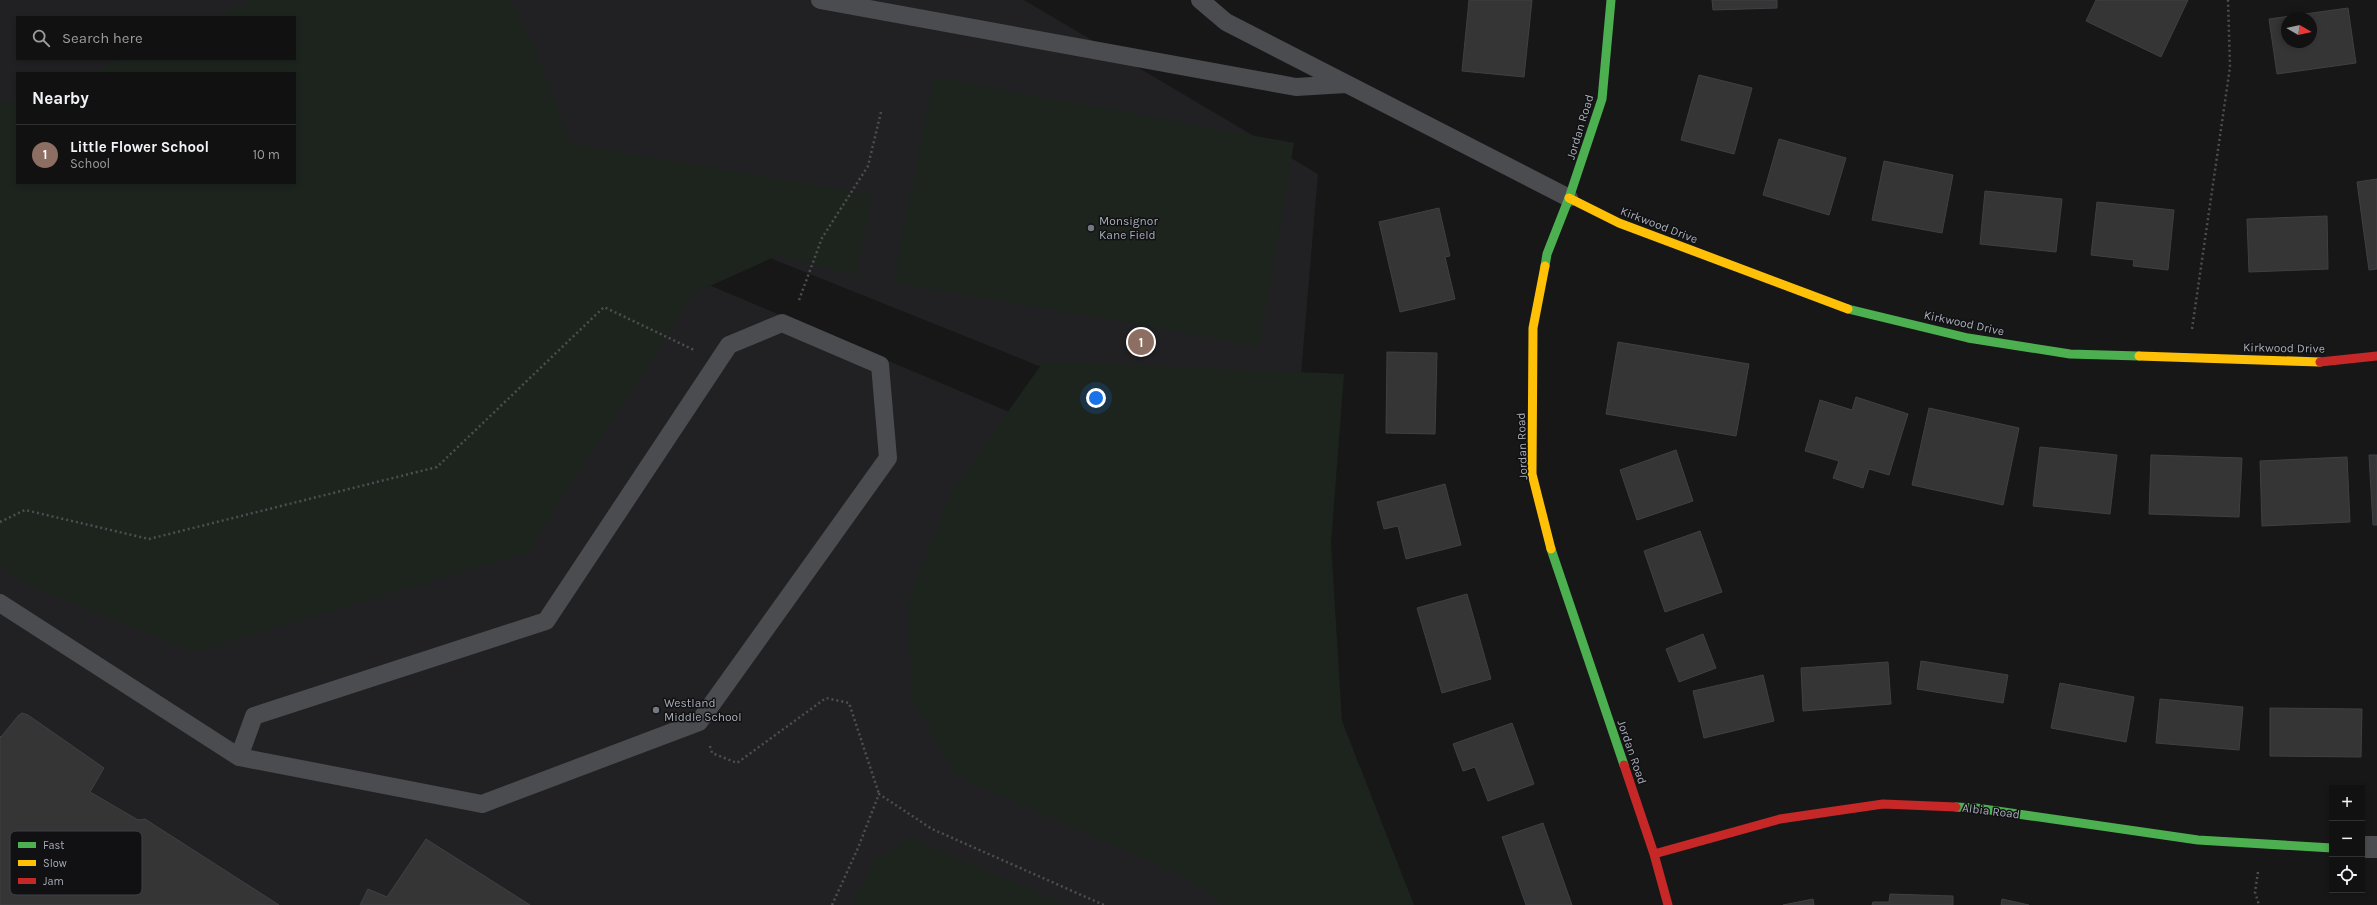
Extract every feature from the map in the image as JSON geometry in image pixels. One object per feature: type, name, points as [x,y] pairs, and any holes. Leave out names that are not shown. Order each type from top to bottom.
[{"type":"street","name":"Jordan Road","points":[[1611,0],[1602,99],[1569,198],[1547,254],[1533,328],[1532,474],[1553,557],[1654,854],[1668,905]]},
{"type":"street","name":"Kirkwood Drive","points":[[1569,198],[1619,223],[1845,308],[1968,338],[2070,354],[2320,362],[2377,356]]},
{"type":"street","name":"Albia Road","points":[[1654,854],[1780,818],[1883,804],[1976,808],[2198,840],[2329,848]]},
{"type":"street","points":[[2365,848],[2377,847]]},
{"type":"lane","points":[[820,0],[1296,87],[1346,84]]},
{"type":"lane","points":[[1200,0],[1226,22],[1569,198]]},
{"type":"lane","points":[[0,604],[239,757],[482,804],[699,722],[888,458],[880,365],[782,323],[729,345],[546,621],[254,716],[239,757]]},
{"type":"path","points":[[2188,358],[2230,67],[2228,0]]},
{"type":"path","points":[[782,323],[800,299],[822,238],[868,166],[881,112]]},
{"type":"path","points":[[0,522],[24,510],[149,539],[437,467],[604,307],[718,361]]},
{"type":"path","points":[[699,722],[712,753],[737,763],[826,698],[849,702],[879,794],[932,829],[1104,905]]},
{"type":"path","points":[[832,905],[858,848],[879,794]]},
{"type":"shaded area","points":[[0,0],[1024,0],[1318,174],[1293,468],[412,114],[296,73],[296,72],[16,72],[16,184],[0,207]]},
{"type":"shaded area","points":[[251,0],[510,0],[534,45],[570,143],[873,195],[856,276],[779,255],[694,293],[527,553],[195,652],[30,586],[0,566],[0,104],[16,98],[16,184],[296,184],[296,72],[94,72],[120,60],[296,60],[296,16],[216,16]]},
{"type":"shaded area","name":"Monsignor Kane Field","points":[[934,77],[1294,143],[1259,346],[893,282]]},
{"type":"shaded area","name":"Westland Middle School","points":[[577,229],[1250,514],[1374,905],[0,905],[0,284]]},
{"type":"shaded area","points":[[1044,361],[1344,374],[1331,543],[1342,721],[1414,905],[1224,905],[1186,877],[958,777],[912,702],[908,603],[950,493]]},
{"type":"shaded area","points":[[910,838],[1068,905],[853,905],[873,862]]},
{"type":"building","points":[[1469,0],[1532,0],[1524,77],[1462,71]]},
{"type":"building","points":[[1712,0],[1777,0],[1777,8],[1713,10]]},
{"type":"building","points":[[2096,0],[2188,0],[2161,57],[2086,21]]},
{"type":"building","points":[[2348,8],[2356,63],[2277,74],[2269,19],[2281,17],[2281,48],[2317,48],[2317,12]]},
{"type":"building","points":[[1699,75],[1752,88],[1734,154],[1681,140]]},
{"type":"building","points":[[1779,139],[1846,158],[1829,215],[1763,195]]},
{"type":"building","points":[[1884,161],[1953,175],[1942,233],[1872,220]]},
{"type":"building","points":[[2377,179],[2377,269],[2369,270],[2357,182]]},
{"type":"building","points":[[1985,191],[2062,199],[2056,252],[1980,244]]},
{"type":"building","points":[[2097,202],[2174,210],[2168,270],[2133,266],[2134,260],[2091,255]]},
{"type":"building","points":[[1439,208],[1450,256],[1445,257],[1455,299],[1400,312],[1379,222]]},
{"type":"building","points":[[2327,216],[2328,269],[2249,272],[2247,219]]},
{"type":"building","points":[[1618,342],[1749,364],[1736,436],[1606,414]]},
{"type":"building","points":[[1387,352],[1437,353],[1435,434],[1386,433]]},
{"type":"building","points":[[1856,397],[1908,414],[1889,475],[1869,469],[1863,488],[1833,478],[1839,461],[1805,451],[1820,400],[1852,410]]},
{"type":"building","points":[[1929,408],[2019,428],[2003,505],[1912,485]]},
{"type":"building","points":[[2040,447],[2117,455],[2110,514],[2033,506]]},
{"type":"building","points":[[1676,450],[1693,501],[1637,520],[1620,470]]},
{"type":"building","points":[[2151,455],[2242,458],[2239,517],[2149,514]]},
{"type":"building","points":[[2369,455],[2377,455],[2377,525],[2373,525]]},
{"type":"building","points":[[2347,457],[2350,522],[2262,526],[2260,461]]},
{"type":"building","points":[[1445,484],[1461,545],[1406,559],[1398,526],[1384,529],[1377,502]]},
{"type":"building","points":[[1700,531],[1722,592],[1665,612],[1644,551]]},
{"type":"building","points":[[1467,594],[1491,679],[1442,693],[1417,608]]},
{"type":"building","points":[[1703,634],[1716,668],[1679,682],[1666,649]]},
{"type":"building","points":[[1921,661],[2008,675],[2003,703],[1917,689]]},
{"type":"building","points":[[1888,662],[1891,704],[1803,711],[1801,668]]},
{"type":"building","points":[[1763,675],[1774,721],[1704,738],[1693,691]]},
{"type":"building","points":[[2060,683],[2134,697],[2126,742],[2051,728]]},
{"type":"building","points":[[2160,699],[2243,707],[2239,750],[2156,743]]},
{"type":"building","points":[[2270,708],[2362,709],[2361,757],[2270,756]]},
{"type":"building","points":[[22,713],[28,715],[104,768],[90,792],[138,820],[145,819],[279,905],[0,905],[0,736],[1,737]]},
{"type":"building","points":[[1512,723],[1534,784],[1488,801],[1475,767],[1463,771],[1453,744]]},
{"type":"building","points":[[1543,823],[1572,905],[1526,905],[1502,837]]},
{"type":"building","points":[[426,839],[530,905],[360,905],[368,889],[387,897]]},
{"type":"building","points":[[1890,894],[1953,896],[1953,905],[1872,905],[1873,902],[1889,902]]},
{"type":"building","points":[[1813,899],[1814,905],[1783,905]]},
{"type":"building","points":[[2002,899],[2029,905],[2001,905]]},
{"type":"traffic: fast","points":[[1545,266],[1547,254],[1569,198],[1602,99],[1611,0]]},
{"type":"traffic: fast","points":[[1848,309],[1968,338],[2070,354],[2139,356]]},
{"type":"traffic: fast","points":[[1551,549],[1624,765]]},
{"type":"traffic: fast","points":[[1956,807],[1976,808],[2198,840],[2329,848]]},
{"type":"traffic: slow","points":[[1569,198],[1619,223],[1848,309]]},
{"type":"traffic: slow","points":[[1545,266],[1533,328],[1532,474],[1551,549]]},
{"type":"traffic: slow","points":[[2139,356],[2320,362]]},
{"type":"traffic: jam","points":[[2320,362],[2377,356]]},
{"type":"traffic: jam","points":[[1624,765],[1654,854],[1668,905]]},
{"type":"traffic: jam","points":[[1654,854],[1780,819],[1883,804],[1956,807]]},
{"type":"place","name":"Monsignor Kane Field","points":[[1091,228]]},
{"type":"place","name":"Little Flower School","points":[[1141,342]]},
{"type":"place","name":"Westland Middle School","points":[[656,710]]}]
